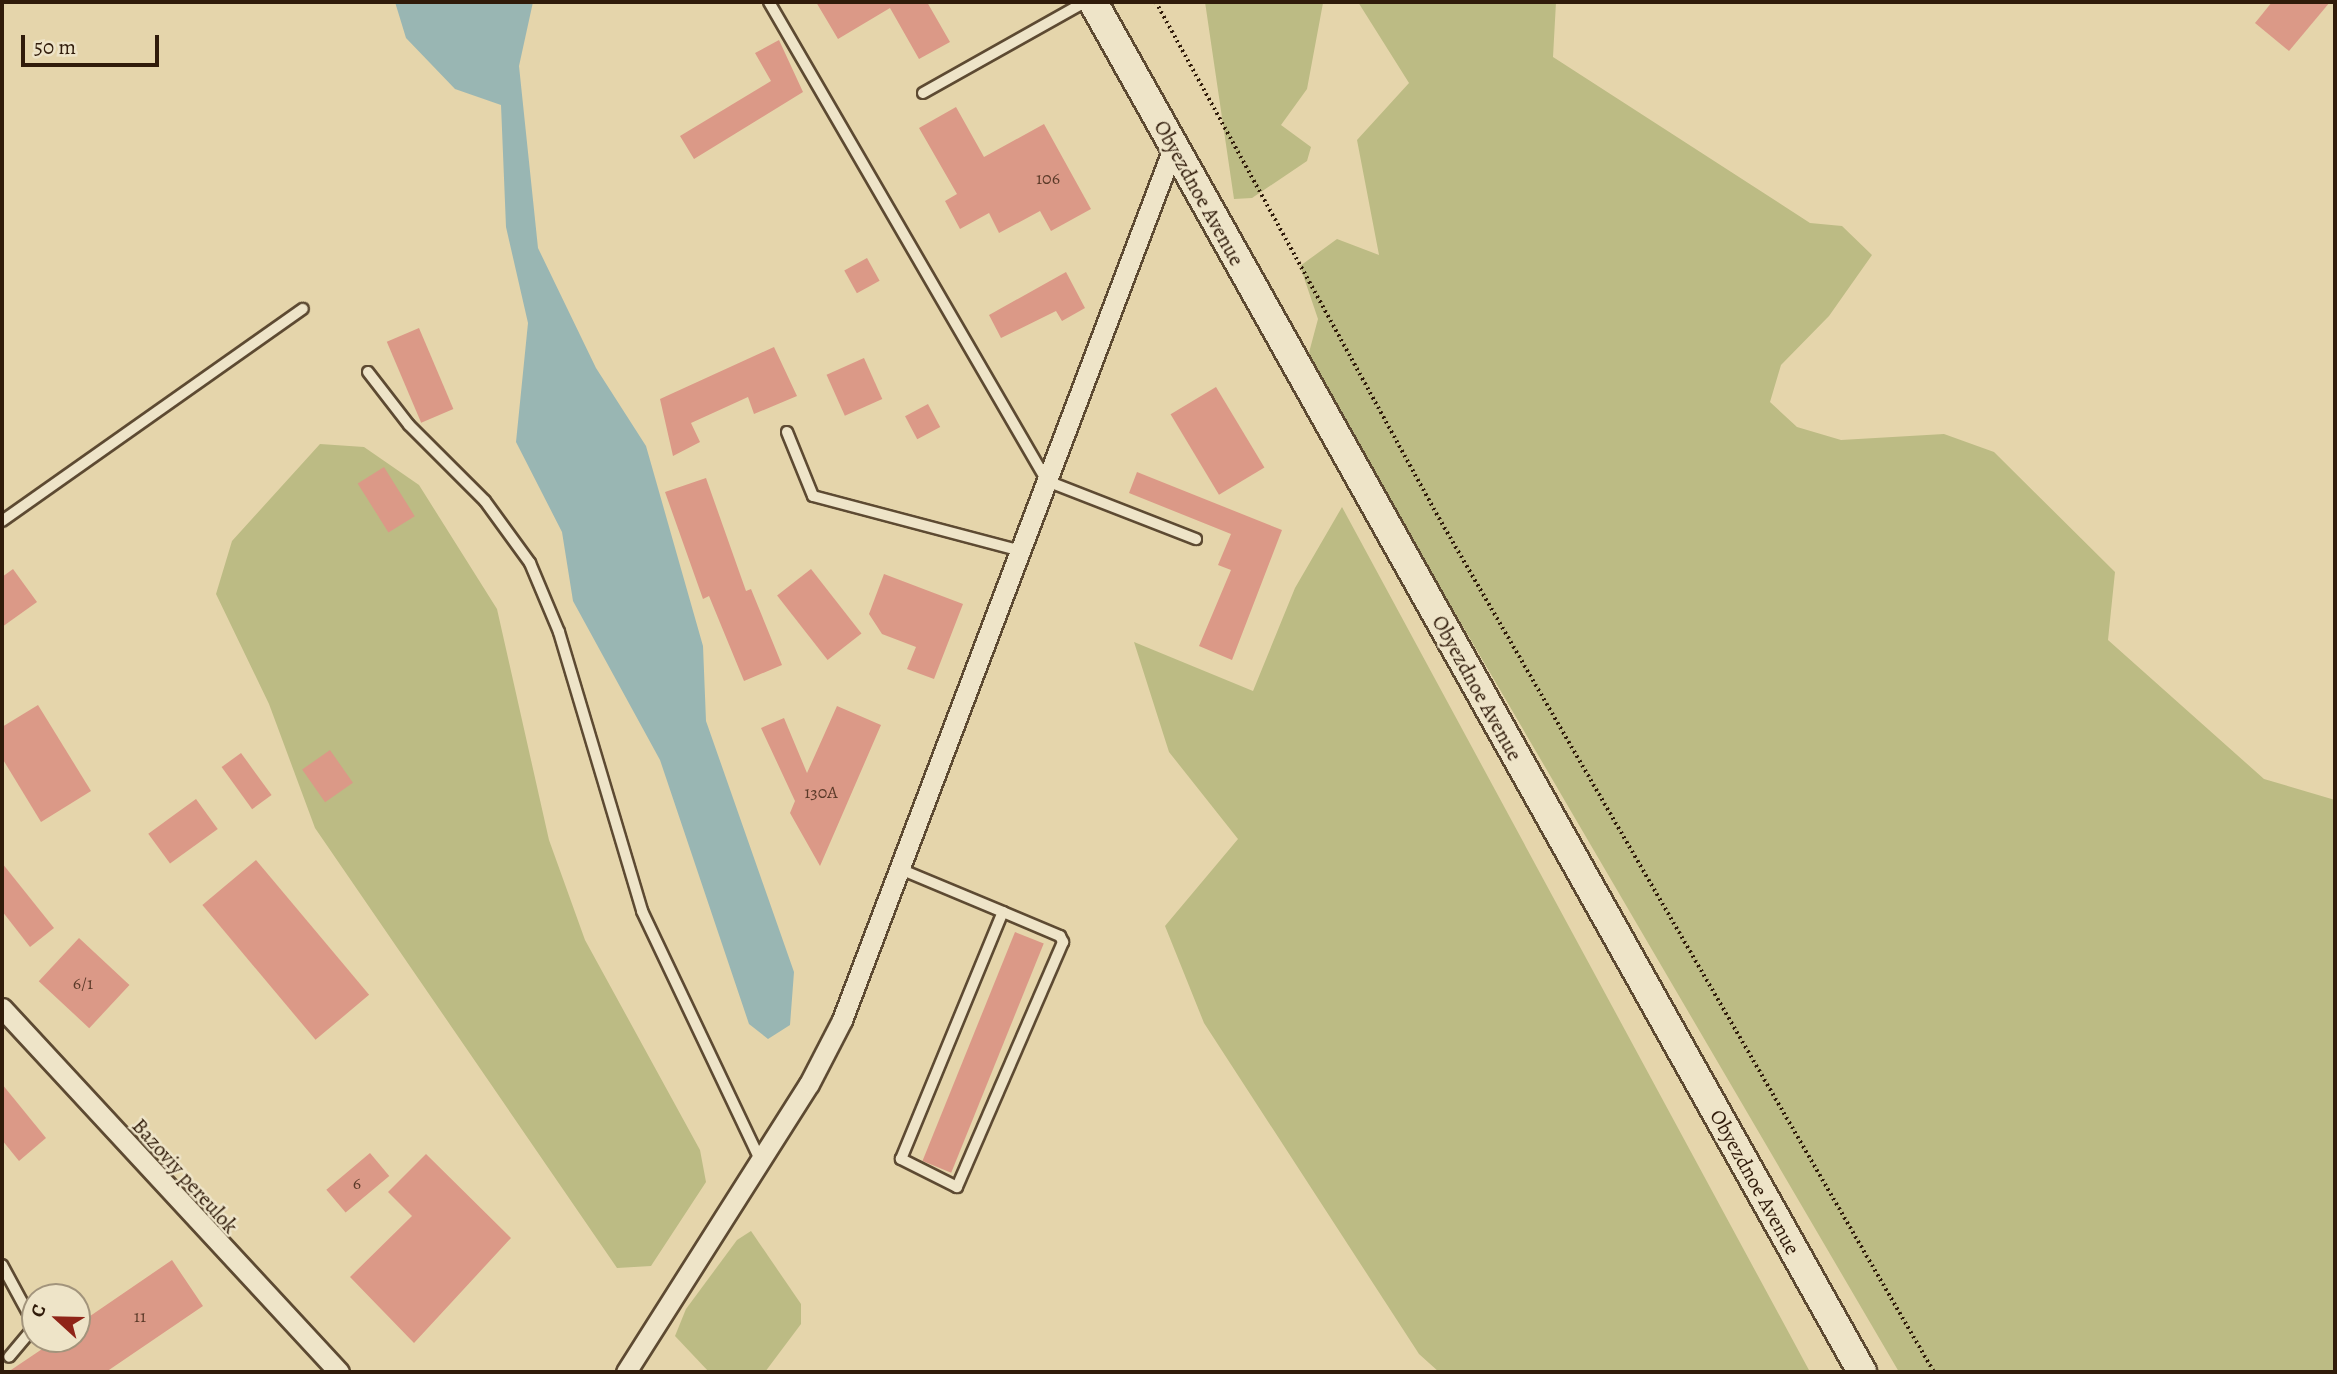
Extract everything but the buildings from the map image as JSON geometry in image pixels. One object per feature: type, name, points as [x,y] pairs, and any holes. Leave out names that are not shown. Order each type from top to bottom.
[{"type":"main road","name":"Obyezdnoe Avenue","points":[[1093,2],[1862,1372]]},
{"type":"street","points":[[626,1372],[761,1160],[842,1020],[1173,148]]},
{"type":"street","name":"Bazoviy pereulok","points":[[2,1007],[339,1372]]},
{"type":"lane","points":[[769,2],[1047,481],[1196,539]]},
{"type":"lane","points":[[923,93],[1084,2]]},
{"type":"lane","points":[[2,521],[303,309]]},
{"type":"lane","points":[[368,372],[409,425],[485,501],[530,563],[559,632],[642,911],[761,1160]]},
{"type":"lane","points":[[787,432],[813,496],[1021,551]]},
{"type":"lane","points":[[900,869],[1003,912],[1063,942],[957,1187],[901,1159],[1003,912]]},
{"type":"lane","points":[[2,1265],[35,1326],[9,1357]]},
{"type":"path","points":[[1156,2],[1438,518],[1934,1372]]},
{"type":"shaded area","points":[[1205,2],[1323,3],[1307,89],[1281,125],[1311,147],[1307,161],[1252,198],[1234,199]]},
{"type":"shaded area","points":[[1358,2],[1556,2],[1553,57],[1810,223],[1842,226],[1872,255],[1829,316],[1781,365],[1770,402],[1797,427],[1841,440],[1944,434],[1994,452],[2115,572],[2108,640],[2264,779],[2335,800],[2335,1372],[1899,1372],[1307,360],[1318,319],[1300,266],[1337,239],[1379,255],[1357,140],[1409,83]]},
{"type":"shaded area","points":[[320,444],[364,447],[419,485],[497,609],[549,840],[585,940],[700,1150],[706,1182],[651,1266],[617,1268],[315,828],[269,704],[216,594],[232,541]]},
{"type":"shaded area","points":[[1342,507],[1810,1372],[1439,1372],[1419,1354],[1204,1023],[1165,926],[1238,839],[1169,752],[1134,642],[1253,691],[1295,588]]},
{"type":"shaded area","points":[[751,1231],[801,1304],[801,1324],[765,1372],[709,1372],[675,1336],[686,1309],[737,1240]]},
{"type":"water","points":[[395,2],[533,2],[519,66],[538,248],[596,368],[646,446],[703,646],[706,721],[794,972],[790,1025],[768,1039],[749,1024],[660,760],[573,601],[562,532],[516,442],[528,323],[506,227],[501,105],[455,89],[406,38]]}]
